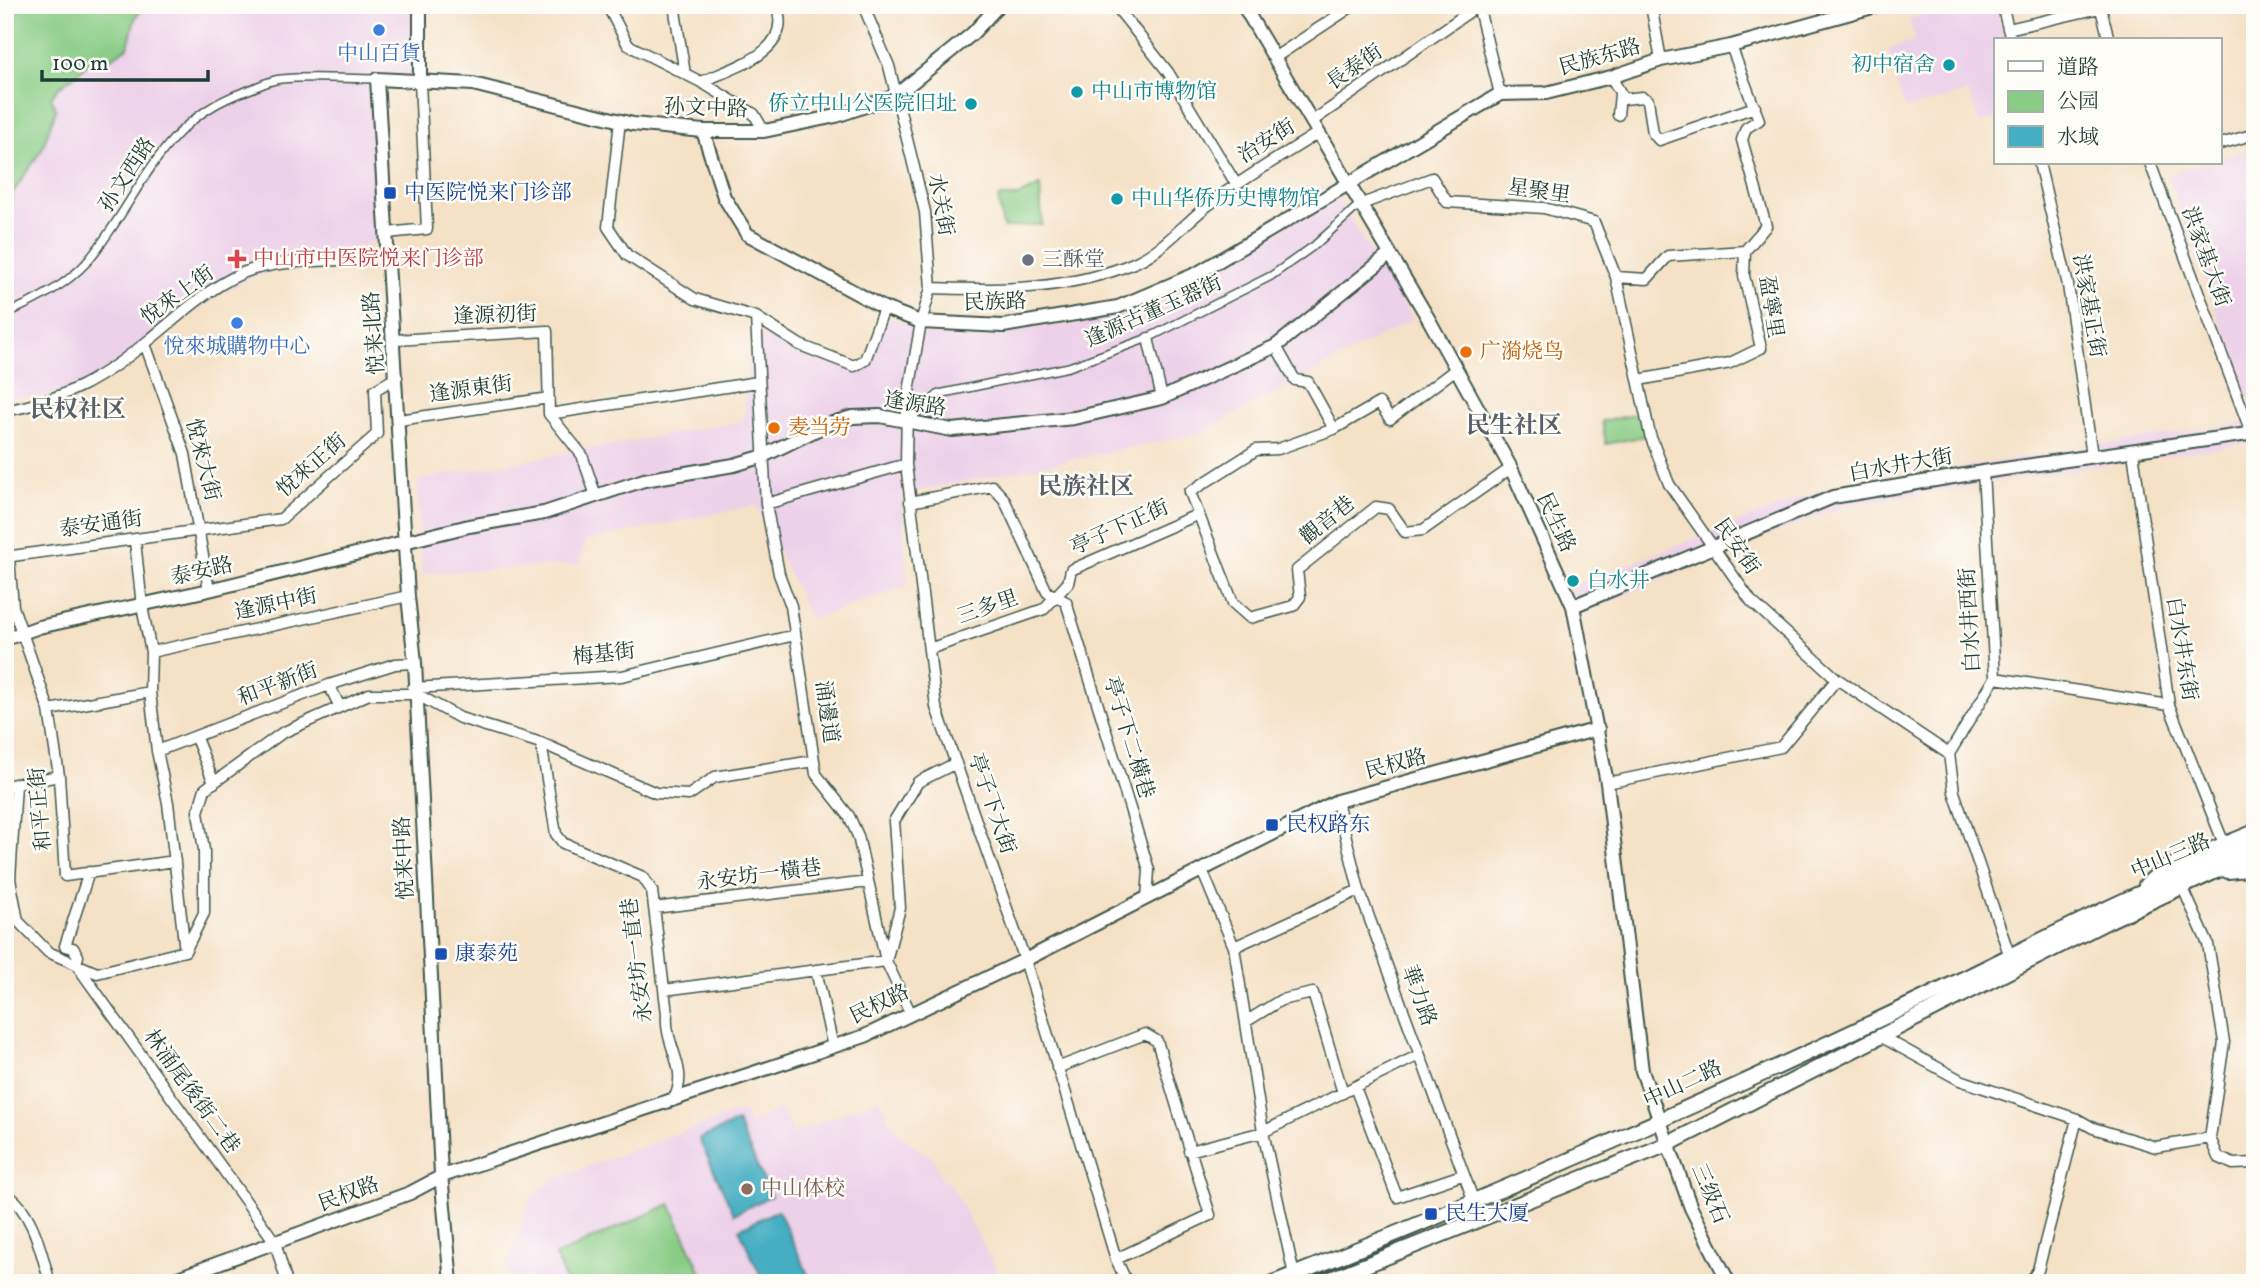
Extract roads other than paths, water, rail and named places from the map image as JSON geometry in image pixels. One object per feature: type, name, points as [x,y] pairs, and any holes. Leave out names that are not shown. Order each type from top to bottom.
[{"type":"main road","points":[[2134,895],[2164,869],[2255,832]]},
{"type":"main road","name":"中山三路","points":[[2106,915],[2134,895],[2255,846]]},
{"type":"main road","name":"中山三路","points":[[2106,915],[2255,858]]},
{"type":"main road","points":[[2216,871],[2245,872],[2255,868]]},
{"type":"main road","points":[[1321,1283],[1668,1144],[1880,1036],[2106,915]]},
{"type":"main road","name":"中山二路","points":[[1273,1283],[1612,1143],[1658,1119],[1898,1010],[2009,954],[2106,915]]},
{"type":"street","points":[[387,233],[427,229],[420,82],[420,5]]},
{"type":"street","points":[[607,5],[628,45],[701,82],[754,114],[764,131]]},
{"type":"street","points":[[674,5],[685,74]]},
{"type":"street","points":[[701,82],[769,50],[777,35],[780,17],[776,5]]},
{"type":"street","name":"水关街","points":[[863,5],[889,66],[925,212],[932,288],[921,322]]},
{"type":"street","name":"孙文中路","points":[[377,79],[473,84],[620,121],[703,131],[764,131],[836,116],[895,96],[972,34],[999,5]]},
{"type":"street","points":[[1115,5],[1168,72],[1236,184]]},
{"type":"street","name":"民生路","points":[[1243,5],[1457,369],[1511,468],[1573,606],[1607,783],[1642,1071],[1658,1119]]},
{"type":"street","points":[[1274,58],[1354,5]]},
{"type":"street","points":[[1478,5],[1500,94]]},
{"type":"street","name":"長泰街","points":[[1315,127],[1478,5]]},
{"type":"street","points":[[1651,5],[1661,60]]},
{"type":"street","name":"民族东路","points":[[1347,183],[1500,94],[1546,93],[1611,78],[1661,60],[1731,46],[1881,5]]},
{"type":"street","points":[[2002,5],[2010,38]]},
{"type":"street","points":[[2008,29],[2100,6],[2108,38]]},
{"type":"street","points":[[1611,78],[1624,99],[1642,97],[1648,100],[1653,133],[1659,140],[1755,107],[1731,46]]},
{"type":"street","name":"孙文西路","points":[[5,314],[35,302],[83,265],[117,224],[143,175],[180,128],[228,97],[279,79],[377,79]]},
{"type":"street","name":"悦来北路","points":[[377,79],[407,541]]},
{"type":"street","points":[[1618,115],[1620,94]]},
{"type":"street","name":"盈寧里","points":[[1639,380],[1730,363],[1761,348],[1744,276],[1745,251],[1766,226],[1742,140],[1746,128],[1759,120],[1755,107]]},
{"type":"street","points":[[620,121],[608,227],[627,255],[695,299],[756,317],[800,345],[854,366],[865,360],[884,308]]},
{"type":"street","name":"治安街","points":[[932,288],[1010,289],[1069,281],[1135,263],[1156,251],[1236,184],[1315,127]]},
{"type":"street","name":"民族路","points":[[703,131],[724,197],[747,234],[884,308],[921,322],[1003,326],[1118,307],[1198,273],[1347,183]]},
{"type":"street","points":[[2222,143],[2255,134]]},
{"type":"street","name":"洪家基正街","points":[[2039,164],[2068,285],[2092,456]]},
{"type":"street","name":"洪家基大街","points":[[2152,164],[2253,437]]},
{"type":"street","name":"星聚里","points":[[1359,205],[1432,178],[1447,202],[1544,208],[1594,222],[1616,277]]},
{"type":"street","name":"逢源古董玉器街","points":[[906,423],[939,394],[1069,367],[1148,338],[1271,276],[1315,245],[1359,205]]},
{"type":"street","points":[[1616,277],[1647,279],[1668,256],[1745,251]]},
{"type":"street","name":"逢源路","points":[[407,541],[469,526],[544,513],[644,480],[734,465],[761,457],[826,425],[852,418],[880,416],[952,430],[1014,426],[1074,418],[1162,398],[1276,346],[1390,255]]},
{"type":"street","name":"悅來上街","points":[[5,411],[46,403],[97,378],[145,344],[202,297],[253,270],[303,263],[388,258]]},
{"type":"street","name":"民安街","points":[[1616,277],[1650,435],[1669,484],[1712,548],[1751,601],[1837,679],[1949,754]]},
{"type":"street","name":"涌邊道","points":[[756,317],[761,457],[766,504],[795,635],[813,761],[816,774],[849,816],[858,836],[886,961],[910,1012]]},
{"type":"street","name":"亭子下大街","points":[[921,322],[906,423],[905,464],[936,707],[1025,960],[1116,1259],[1127,1283]]},
{"type":"street","name":"逢源初街","points":[[395,341],[547,331],[549,414]]},
{"type":"street","points":[[1148,338],[1162,398]]},
{"type":"street","name":"悅來大街","points":[[145,344],[185,454],[209,590]]},
{"type":"street","points":[[1276,346],[1294,380],[1308,382],[1334,429]]},
{"type":"street","name":"亭子下正街","points":[[1055,596],[1068,583],[1071,570],[1199,514],[1190,492],[1256,450],[1278,449],[1334,429],[1379,403],[1390,419],[1457,369]]},
{"type":"street","name":"悅來正街","points":[[199,529],[281,519],[377,434],[375,390],[397,377]]},
{"type":"street","points":[[549,414],[758,382]]},
{"type":"street","name":"逢源東街","points":[[399,420],[549,398]]},
{"type":"street","points":[[549,414],[582,454],[596,496]]},
{"type":"street","name":"白水井大街","points":[[1573,606],[1833,497],[2092,456],[2253,437]]},
{"type":"street","name":"白水井东街","points":[[2133,452],[2169,705],[2224,844]]},
{"type":"street","points":[[766,504],[905,464]]},
{"type":"street","name":"觀音巷","points":[[1199,514],[1233,603],[1250,618],[1293,606],[1300,597],[1297,570],[1376,507],[1389,509],[1405,532],[1423,530],[1511,468]]},
{"type":"street","name":"白水井西街","points":[[1949,754],[1995,678],[1983,472]]},
{"type":"street","name":"亭子下二橫巷","points":[[911,502],[992,486],[1004,499],[1047,592],[1066,602],[1149,870],[1147,898]]},
{"type":"street","name":"泰安通街","points":[[7,557],[135,541],[199,529]]},
{"type":"street","points":[[135,541],[142,606],[151,652],[150,692],[157,751],[168,803],[185,951]]},
{"type":"street","name":"泰安路","points":[[5,639],[39,627],[142,606],[407,541]]},
{"type":"street","name":"悦来中路","points":[[407,541],[448,1283]]},
{"type":"street","name":"和平正街","points":[[7,557],[13,607],[49,710],[59,776],[65,876],[175,861]]},
{"type":"street","name":"逢源中街","points":[[151,652],[408,596]]},
{"type":"street","name":"三多里","points":[[929,649],[1044,609],[1055,596]]},
{"type":"street","name":"梅基街","points":[[214,783],[282,733],[369,694],[622,676],[795,635]]},
{"type":"street","name":"和平新街","points":[[157,751],[330,685],[395,664],[415,663]]},
{"type":"street","points":[[1995,678],[2169,705]]},
{"type":"street","points":[[1607,783],[1781,747],[1837,679]]},
{"type":"street","points":[[330,685],[340,707]]},
{"type":"street","points":[[415,690],[460,718],[541,743],[656,793],[689,795],[715,777],[813,761]]},
{"type":"street","points":[[49,710],[150,692]]},
{"type":"street","name":"民权路","points":[[164,1283],[410,1193],[440,1176],[865,1036],[910,1012],[1025,960],[1337,801],[1598,729]]},
{"type":"street","points":[[59,776],[10,786],[10,879],[18,921],[48,952],[97,973],[185,951],[204,913],[204,850],[198,812],[205,789],[214,783],[196,738]]},
{"type":"street","name":"永安坊一直巷","points":[[541,743],[556,834],[563,844],[643,877],[652,891],[666,1029],[680,1068],[680,1087],[673,1101]]},
{"type":"street","points":[[1949,754],[1954,792],[2009,954]]},
{"type":"street","points":[[664,990],[886,961],[900,908],[894,821],[918,782],[956,763]]},
{"type":"street","name":"華力路","points":[[1337,801],[1359,890],[1474,1202]]},
{"type":"street","points":[[1202,870],[1234,947],[1263,1132],[1294,1275]]},
{"type":"street","points":[[76,964],[78,956],[73,948],[65,946],[64,942],[89,872]]},
{"type":"street","name":"永安坊一橫巷","points":[[654,908],[868,882]]},
{"type":"street","points":[[2182,886],[2207,944],[2224,1042],[2210,1138],[2218,1157],[2233,1164],[2255,1163]]},
{"type":"street","points":[[1234,947],[1359,890]]},
{"type":"street","name":"林涌尾後街二巷","points":[[76,964],[275,1242],[287,1283]]},
{"type":"street","points":[[816,970],[833,1047]]},
{"type":"street","points":[[1247,1021],[1281,1000],[1313,993],[1343,1093]]},
{"type":"street","points":[[1057,1068],[1145,1034],[1157,1041],[1210,1214],[1116,1259]]},
{"type":"street","points":[[1880,1036],[1960,1080],[2077,1119],[2092,1128],[2156,1147],[2210,1138]]},
{"type":"street","points":[[1189,1152],[1263,1132],[1419,1055]]},
{"type":"street","points":[[1355,1087],[1397,1197],[1462,1175]]},
{"type":"street","name":"三级石","points":[[1658,1119],[1691,1208],[1729,1283]]},
{"type":"street","points":[[2030,1283],[2038,1270],[2077,1119]]},
{"type":"street","points":[[5,1193],[14,1198],[34,1228],[50,1283]]},
{"type":"water","points":[[737,1122],[771,1196],[734,1214],[699,1139]]},
{"type":"water","points":[[778,1210],[812,1283],[764,1283],[739,1229]]},
{"type":"place","name":"中山百貨","points":[[379,30]]},
{"type":"place","name":"初中宿舍","points":[[1949,65]]},
{"type":"place","name":"中山市博物馆","points":[[1077,92]]},
{"type":"place","name":"侨立中山公医院旧址","points":[[971,104]]},
{"type":"place","name":"中医院悦来门诊部","points":[[390,193]]},
{"type":"place","name":"中山华侨历史博物馆","points":[[1117,199]]},
{"type":"place","name":"中山市中医院悦来门诊部","points":[[237,259]]},
{"type":"place","name":"三酥堂","points":[[1028,260]]},
{"type":"place","name":"悅來城購物中心","points":[[237,323]]},
{"type":"place","name":"广漪烧鸟","points":[[1466,352]]},
{"type":"place","name":"麦当劳","points":[[774,428]]},
{"type":"place","name":"白水井","points":[[1573,581]]},
{"type":"place","name":"民权路东","points":[[1272,825]]},
{"type":"place","name":"康泰苑","points":[[441,954]]},
{"type":"place","name":"中山体校","points":[[747,1189]]},
{"type":"place","name":"民生大厦","points":[[1431,1214]]},
{"type":"district","name":"民权社区","points":[[78,411]]},
{"type":"district","name":"民生社区","points":[[1514,427]]},
{"type":"district","name":"民族社区","points":[[1086,488]]}]
